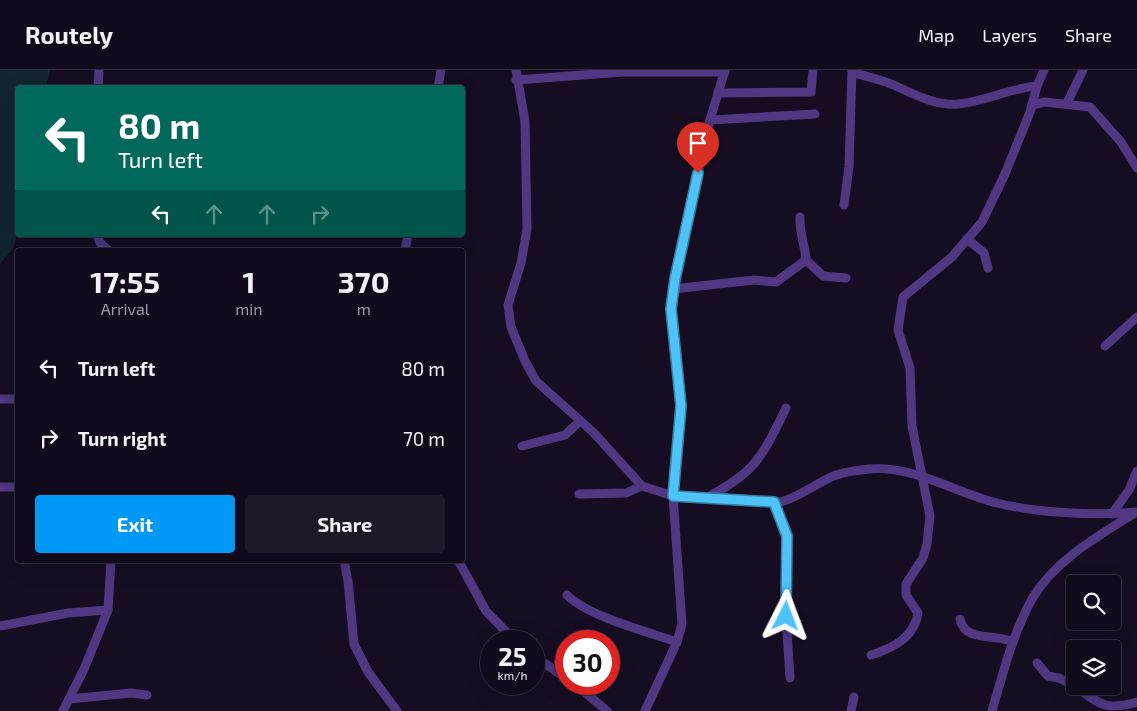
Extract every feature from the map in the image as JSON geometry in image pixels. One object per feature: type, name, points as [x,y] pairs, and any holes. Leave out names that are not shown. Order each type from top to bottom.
[{"type":"street","points":[[98,85],[99,70]]},
{"type":"street","points":[[438,85],[441,70]]},
{"type":"street","points":[[718,93],[810,92],[813,70]]},
{"type":"street","points":[[871,655],[891,648],[911,633],[917,623],[918,612],[906,595],[906,584],[923,558],[927,544],[930,516],[912,426],[910,368],[898,330],[903,297],[952,257],[982,222],[1006,174],[1044,70]]},
{"type":"street","points":[[1068,103],[1083,70]]},
{"type":"street","points":[[645,711],[676,642],[682,624],[673,496],[681,406],[671,309],[710,120],[725,71],[623,72],[569,78],[516,75],[525,121],[527,229],[520,263],[508,304],[511,326],[525,362],[536,381],[580,421],[642,486],[673,496],[774,502],[798,496],[836,475],[871,469],[922,476],[972,496],[1021,508],[1112,514],[1136,512]]},
{"type":"street","points":[[844,205],[848,182],[853,72],[897,86],[927,101],[957,104],[982,100],[1020,87],[1037,86]]},
{"type":"street","points":[[1032,105],[1045,102],[1068,103],[1090,107],[1121,142],[1137,168]]},
{"type":"street","points":[[710,120],[815,114]]},
{"type":"street","points":[[800,217],[800,233],[805,246],[806,260],[823,276],[846,278]]},
{"type":"street","points":[[98,237],[100,243],[106,248]]},
{"type":"street","points":[[967,240],[984,253],[988,268]]},
{"type":"street","points":[[674,289],[754,280],[776,282],[806,260]]},
{"type":"street","points":[[1105,346],[1137,317]]},
{"type":"street","points":[[0,399],[15,399]]},
{"type":"street","points":[[706,498],[731,485],[763,455],[786,408]]},
{"type":"street","points":[[522,446],[565,435],[580,421]]},
{"type":"street","points":[[1112,514],[1130,490],[1137,471]]},
{"type":"street","points":[[579,494],[626,494],[642,486]]},
{"type":"street","points":[[0,487],[15,487]]},
{"type":"street","points":[[774,502],[787,536],[786,616],[790,678]]},
{"type":"street","points":[[992,711],[1012,642],[1033,598],[1073,554],[1136,512]]},
{"type":"street","points":[[64,711],[108,610],[111,563]]},
{"type":"street","points":[[345,563],[354,644],[368,672],[397,711]]},
{"type":"street","points":[[460,563],[486,611],[504,630]]},
{"type":"street","points":[[568,595],[574,602],[609,618],[676,642]]},
{"type":"street","points":[[0,626],[68,613],[108,610]]},
{"type":"street","points":[[960,619],[962,628],[967,632],[977,636],[1004,637],[1012,642]]},
{"type":"street","points":[[1037,663],[1048,676],[1066,682]]},
{"type":"street","points":[[69,699],[132,693],[147,695]]},
{"type":"street","points":[[588,695],[607,711]]},
{"type":"street","points":[[1087,695],[1104,707],[1123,706],[1137,702]]},
{"type":"street","points":[[851,711],[854,697]]},
{"type":"shaded area","points":[[0,70],[50,70],[46,85],[15,85],[16,237],[14,247],[0,264]]},
{"type":"route","points":[[698,173],[675,279],[671,309],[681,406],[673,496],[774,502],[787,536],[788,577],[786,616]]}]
